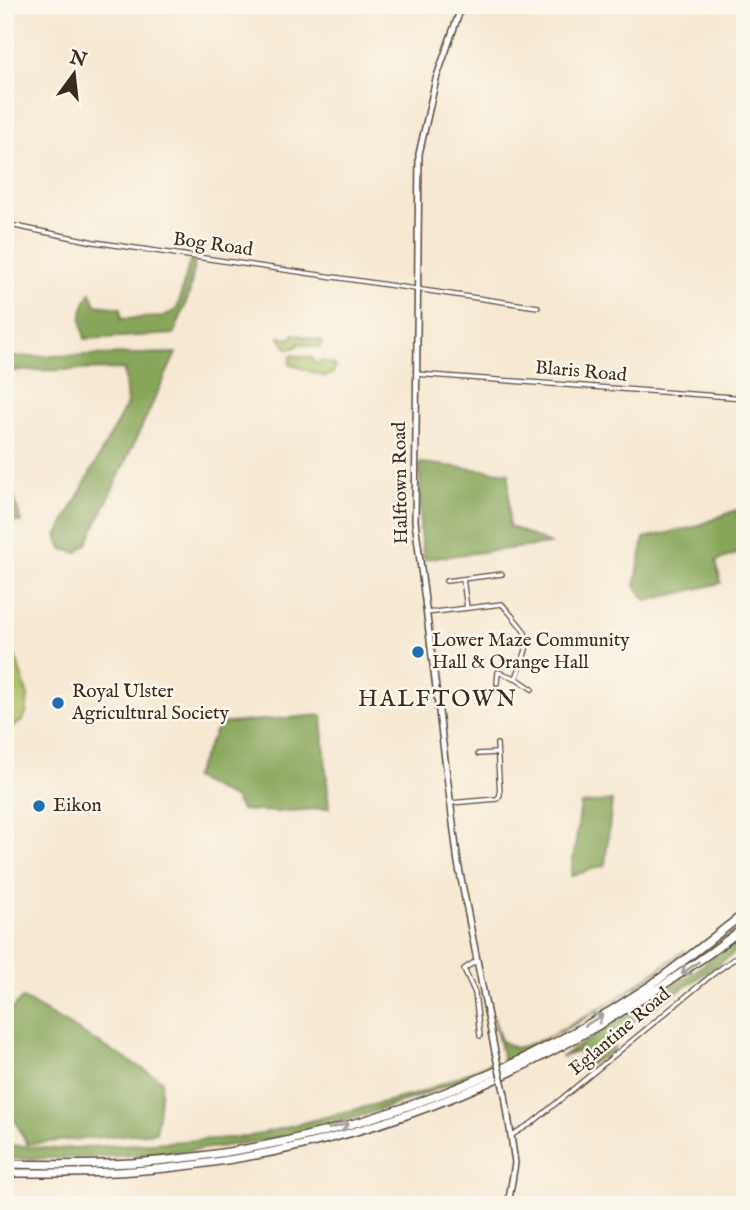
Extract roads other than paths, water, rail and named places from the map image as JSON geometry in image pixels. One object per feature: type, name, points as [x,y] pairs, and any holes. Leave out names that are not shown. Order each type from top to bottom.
[{"type":"highway","points":[[5,1164],[132,1163],[189,1157],[278,1142],[375,1116],[470,1082],[578,1029],[648,986],[745,913]]},
{"type":"highway","points":[[5,1173],[102,1172],[180,1166],[299,1146],[377,1124],[512,1072],[589,1034],[652,995],[745,927]]},
{"type":"street","name":"Halftown Road","points":[[462,5],[436,79],[421,142],[415,522],[463,899],[512,1135],[515,1163],[508,1205]]},
{"type":"street","name":"Bog Road","points":[[5,224],[84,240],[538,307]]},
{"type":"street","name":"Blaris Road","points":[[416,374],[745,398]]},
{"type":"street","points":[[446,581],[502,574]]},
{"type":"street","points":[[463,579],[467,608]]},
{"type":"street","points":[[426,613],[502,604],[524,628],[528,647],[516,678]]},
{"type":"street","points":[[497,683],[498,672],[516,678],[532,690]]},
{"type":"street","points":[[450,803],[497,799],[500,795],[497,744]]},
{"type":"street","points":[[478,754],[497,753]]},
{"type":"street","name":"Eglantine Road","points":[[512,1135],[532,1123],[713,974],[745,951]]},
{"type":"street","name":"Halftown Road","points":[[476,961],[464,969],[474,993],[480,1036]]},
{"type":"place","name":"Lower Maze Community Hall & Orange Hall","points":[[418,652]]},
{"type":"place","name":"Royal Ulster Agricultural Society","points":[[58,703]]},
{"type":"place","name":"Eikon","points":[[39,806]]},
{"type":"district","name":"HALFTOWN","points":[[438,699]]}]
